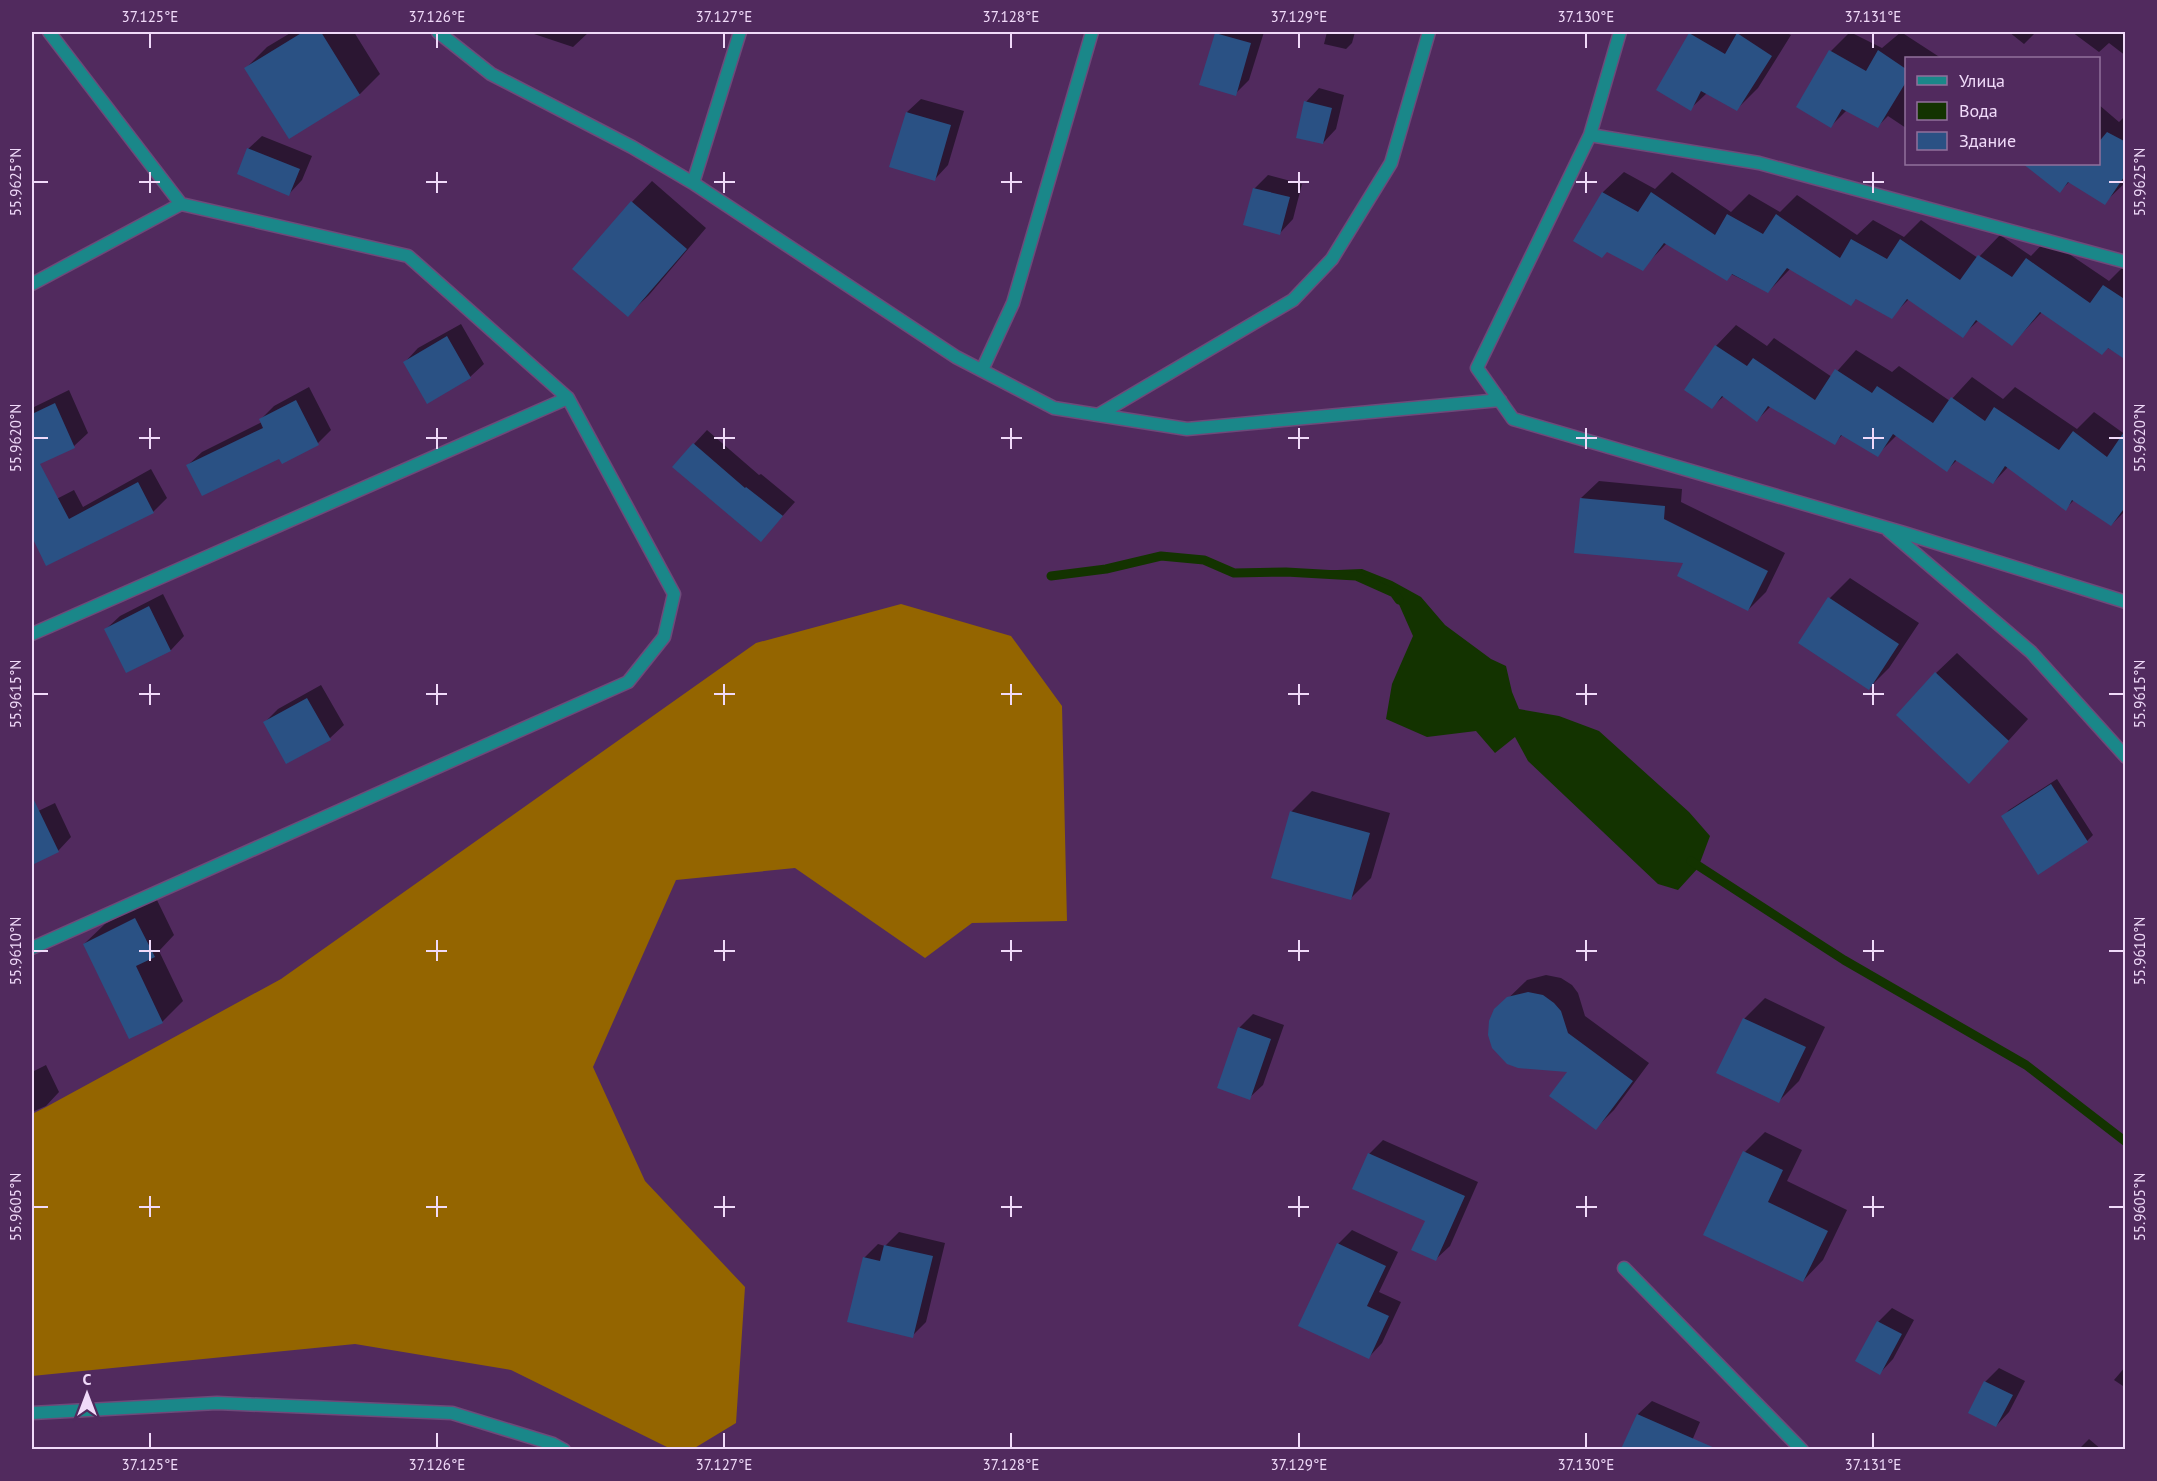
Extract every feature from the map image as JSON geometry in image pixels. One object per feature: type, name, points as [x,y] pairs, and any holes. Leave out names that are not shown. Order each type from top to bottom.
[{"type":"street","points":[[32,948],[628,682],[664,637],[674,594],[568,398],[408,256],[181,204],[49,32]]},
{"type":"street","points":[[438,32],[491,74],[632,147],[693,183],[956,357],[1054,408],[1187,429],[1500,400]]},
{"type":"street","points":[[693,183],[740,32]]},
{"type":"street","points":[[982,370],[1013,303],[1092,32]]},
{"type":"street","points":[[1098,415],[1293,300],[1332,259],[1391,163],[1429,32]]},
{"type":"street","points":[[1620,32],[1590,135],[1477,368],[1513,419],[1884,526],[2126,602]]},
{"type":"street","points":[[1590,135],[1759,163],[2126,262]]},
{"type":"street","points":[[32,284],[181,204]]},
{"type":"street","points":[[32,634],[568,398]]},
{"type":"street","points":[[1884,526],[2031,652],[2126,757]]},
{"type":"street","points":[[1624,1268],[1802,1449]]},
{"type":"street","points":[[32,1413],[217,1403],[452,1413],[564,1449]]},
{"type":"shaded area","points":[[901,604],[1011,636],[1062,706],[1067,921],[972,923],[925,958],[795,868],[676,880],[593,1067],[645,1181],[745,1287],[736,1423],[693,1449],[671,1449],[511,1370],[355,1344],[32,1376],[32,1114],[281,979],[756,643]]},
{"type":"water","points":[[1362,569],[1392,581],[1421,597],[1445,625],[1491,659],[1506,666],[1519,709],[1559,716],[1599,731],[1689,812],[1710,836],[1698,868],[1678,890],[1658,884],[1528,761],[1515,737],[1495,753],[1476,731],[1427,737],[1386,719],[1392,684],[1413,636],[1394,593],[1356,576],[1289,572]]},
{"type":"building","points":[[303,32],[321,32],[360,95],[289,139],[244,68]]},
{"type":"building","points":[[1215,33],[1251,43],[1236,96],[1199,85]]},
{"type":"building","points":[[1689,33],[1725,54],[1737,33],[1772,56],[1737,111],[1701,91],[1691,111],[1656,90]]},
{"type":"building","points":[[1829,50],[1866,71],[1878,50],[1905,68],[1905,84],[1878,128],[1842,109],[1831,128],[1796,107]]},
{"type":"building","points":[[1304,101],[1332,108],[1323,144],[1296,138]]},
{"type":"building","points":[[906,112],[951,125],[935,181],[889,167]]},
{"type":"building","points":[[2107,132],[2126,142],[2126,174],[2105,205],[2068,182],[2060,193],[2024,165],[2100,165],[2100,141]]},
{"type":"building","points":[[247,148],[300,169],[289,196],[237,174]]},
{"type":"building","points":[[1253,188],[1290,197],[1280,235],[1243,225]]},
{"type":"building","points":[[1602,192],[1638,212],[1651,192],[1715,235],[1727,214],[1763,234],[1776,214],[1840,258],[1851,239],[1887,259],[1900,239],[1960,280],[1978,255],[2012,277],[2026,258],[2090,303],[2103,285],[2126,300],[2126,360],[2108,348],[2102,355],[2040,312],[2012,346],[1976,320],[1963,338],[1907,299],[1892,319],[1856,299],[1851,306],[1787,268],[1768,293],[1732,274],[1727,281],[1664,243],[1643,271],[1607,252],[1602,258],[1573,241]]},
{"type":"building","points":[[631,201],[687,249],[628,317],[572,269]]},
{"type":"building","points":[[447,336],[471,378],[427,404],[403,362]]},
{"type":"building","points":[[1715,345],[1747,366],[1753,358],[1815,400],[1835,369],[1872,393],[1877,386],[1933,423],[1951,397],[1985,421],[1994,407],[2059,450],[2073,431],[2107,457],[2126,429],[2126,506],[2111,526],[2072,500],[2066,511],[2005,466],[1993,484],[1955,460],[1947,472],[1893,434],[1878,457],[1841,435],[1835,445],[1768,406],[1757,422],[1722,396],[1712,409],[1684,390]]},
{"type":"building","points":[[296,400],[319,445],[282,464],[279,459],[202,496],[186,465],[263,428],[259,419]]},
{"type":"building","points":[[55,403],[75,448],[40,464],[69,519],[138,482],[154,513],[46,566],[32,537],[32,414]]},
{"type":"building","points":[[693,443],[745,488],[783,516],[761,542],[672,467]]},
{"type":"building","points":[[1580,498],[1665,506],[1664,519],[1768,571],[1748,611],[1677,576],[1683,563],[1574,553]]},
{"type":"building","points":[[1828,597],[1899,644],[1869,690],[1798,643]]},
{"type":"building","points":[[149,606],[171,651],[126,673],[104,629]]},
{"type":"building","points":[[1935,672],[2009,741],[1969,784],[1896,715]]},
{"type":"building","points":[[307,698],[331,740],[286,764],[263,722]]},
{"type":"building","points":[[2051,784],[2088,842],[2038,875],[2001,816]]},
{"type":"building","points":[[32,796],[59,852],[32,865]]},
{"type":"building","points":[[1290,811],[1370,833],[1351,900],[1271,878]]},
{"type":"building","points":[[135,918],[155,957],[136,966],[163,1023],[129,1039],[83,944]]},
{"type":"building","points":[[1528,992],[1543,995],[1554,1003],[1561,1011],[1568,1033],[1633,1081],[1596,1130],[1549,1096],[1567,1072],[1518,1068],[1507,1064],[1492,1048],[1488,1035],[1489,1021],[1494,1009],[1507,997]]},
{"type":"building","points":[[1743,1018],[1806,1047],[1779,1103],[1716,1073]]},
{"type":"building","points":[[1238,1027],[1271,1039],[1250,1100],[1217,1088]]},
{"type":"building","points":[[1743,1151],[1783,1170],[1768,1202],[1828,1231],[1803,1282],[1703,1235]]},
{"type":"building","points":[[1368,1153],[1465,1196],[1436,1261],[1411,1250],[1425,1221],[1352,1189]]},
{"type":"building","points":[[1337,1243],[1386,1266],[1367,1306],[1389,1316],[1369,1359],[1298,1326]]},
{"type":"building","points":[[884,1245],[933,1256],[913,1338],[847,1322],[863,1257],[880,1261]]},
{"type":"building","points":[[1877,1321],[1902,1334],[1880,1375],[1855,1361]]},
{"type":"building","points":[[1984,1381],[2013,1395],[1996,1427],[1968,1413]]},
{"type":"building","points":[[1637,1414],[1717,1449],[1621,1449]]},
{"type":"waterway","points":[[1051,576],[1106,569],[1161,556],[1204,560],[1234,573],[1286,572],[1356,576],[1394,593],[1399,600]]},
{"type":"waterway","points":[[1691,861],[1844,960],[2026,1065],[2126,1142]]}]
